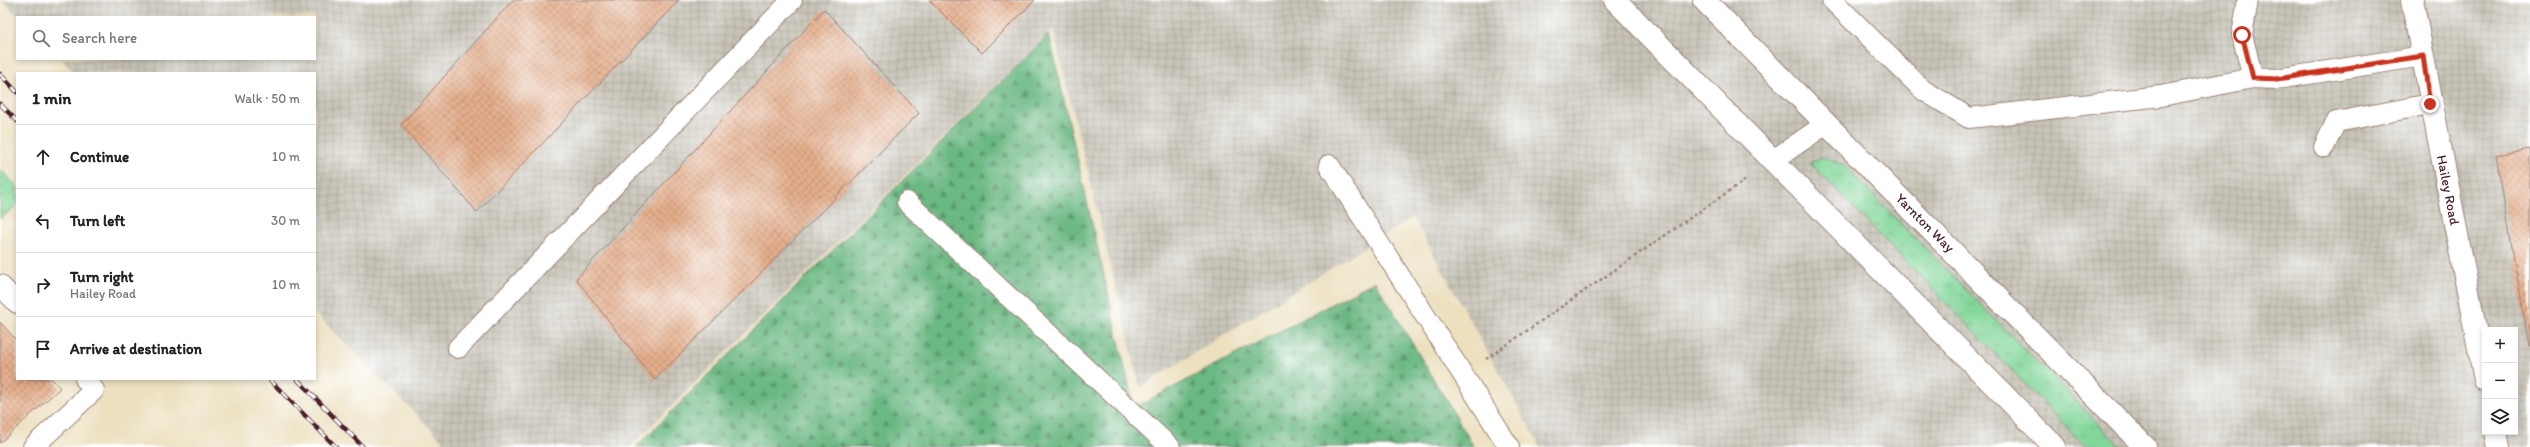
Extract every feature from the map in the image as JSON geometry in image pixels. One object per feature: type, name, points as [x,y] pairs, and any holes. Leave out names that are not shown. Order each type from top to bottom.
[{"type":"street","points":[[1614,0],[2055,447]]},
{"type":"street","name":"Yarnton Way","points":[[1704,0],[2145,447]]},
{"type":"street","name":"Hailey Road","points":[[2412,0],[2423,56],[2430,104],[2482,365]]},
{"type":"street","points":[[2496,435],[2498,447]]},
{"type":"lane","points":[[458,348],[792,0]]},
{"type":"lane","points":[[1832,0],[1923,90],[1969,118],[2161,96],[2253,78],[2277,79],[2423,56]]},
{"type":"lane","points":[[2248,0],[2242,35],[2253,78]]},
{"type":"lane","points":[[2324,147],[2336,122],[2430,104]]},
{"type":"lane","points":[[1772,161],[1826,124]]},
{"type":"lane","points":[[1329,165],[1509,447]]},
{"type":"lane","points":[[907,202],[1170,447]]},
{"type":"lane","points":[[0,284],[16,302]]},
{"type":"lane","points":[[33,447],[94,390],[86,380]]},
{"type":"path","points":[[1463,375],[1772,161]]},
{"type":"shaded area","points":[[2,0],[2530,0],[2530,447],[1540,447],[1413,217],[1140,387],[1053,29],[630,447],[449,447],[316,314],[316,72],[74,72],[62,60],[316,60],[316,16],[18,16]]},
{"type":"green space","points":[[1049,34],[1134,408],[1375,281],[1474,447],[636,447]]},
{"type":"green space","points":[[1825,157],[1843,165],[2121,447],[2086,447],[1810,163]]},
{"type":"green space","points":[[0,169],[16,185],[16,206],[0,219]]},
{"type":"building","points":[[513,0],[679,0],[477,212],[401,125]]},
{"type":"building","points":[[929,0],[1035,0],[982,53]]},
{"type":"building","points":[[824,9],[919,113],[655,380],[576,279]]},
{"type":"building","points":[[2530,149],[2530,345],[2529,345],[2496,155]]},
{"type":"building","points":[[0,322],[16,340],[16,380],[53,380],[60,388],[0,443]]},
{"type":"railway","points":[[0,74],[16,91]]},
{"type":"railway","points":[[0,104],[16,120]]},
{"type":"railway","points":[[270,380],[336,447]]},
{"type":"railway","points":[[298,380],[363,447]]},
{"type":"route","points":[[2242,35],[2253,78],[2277,79],[2357,65],[2423,56],[2430,104]]}]
